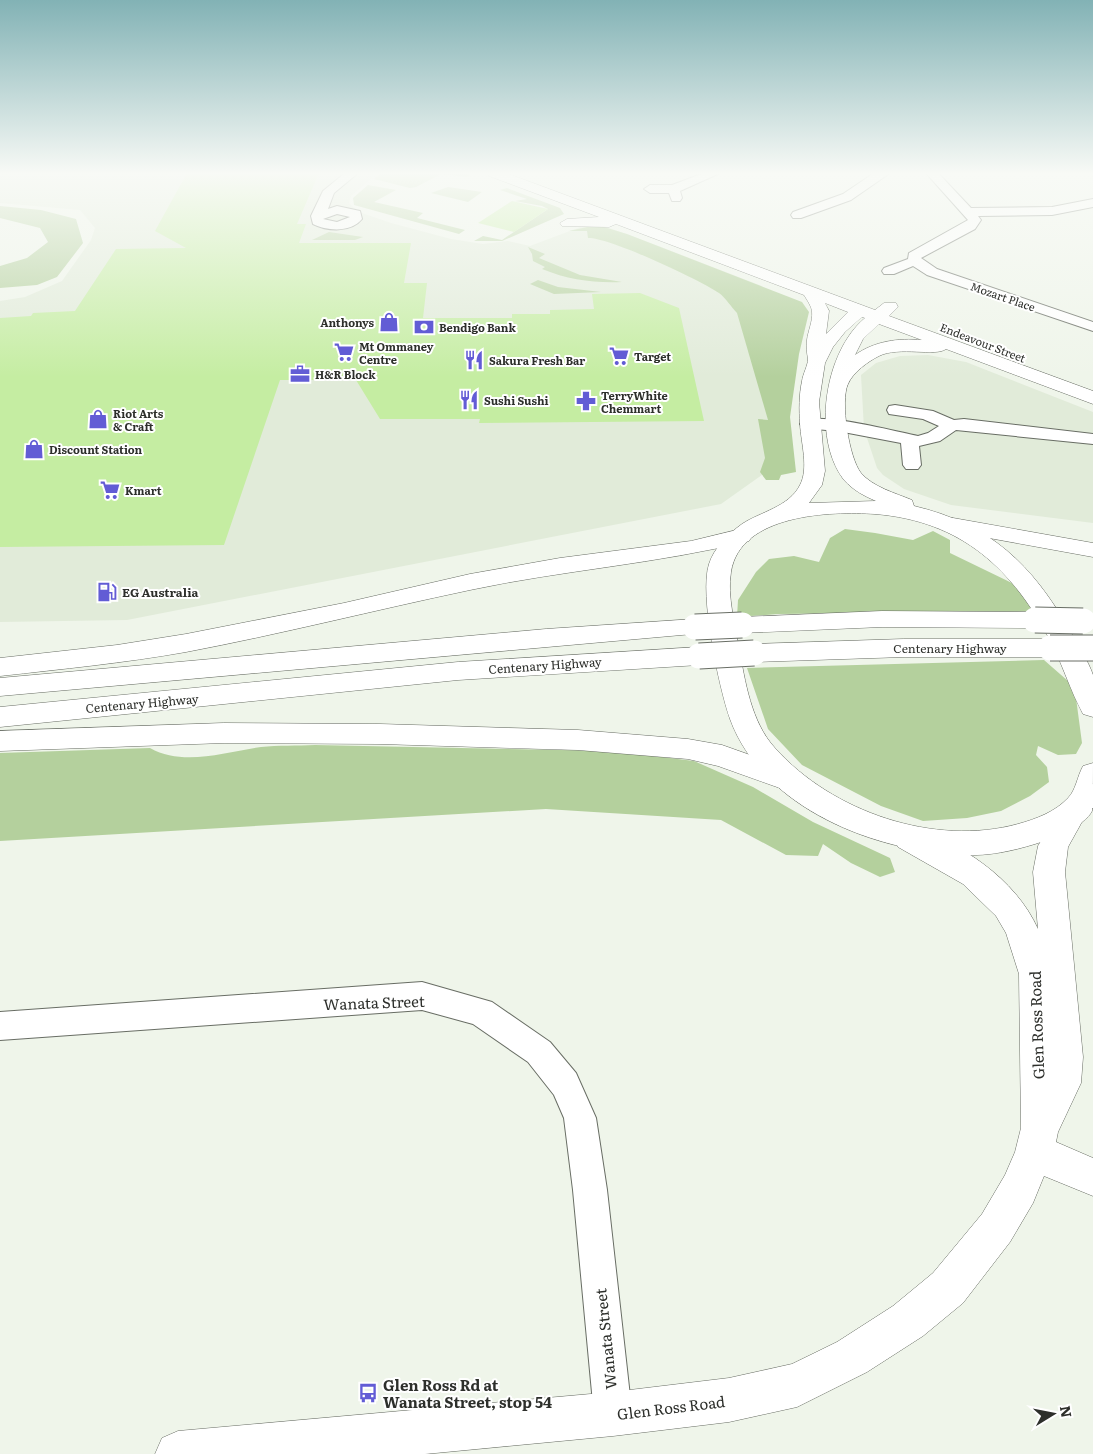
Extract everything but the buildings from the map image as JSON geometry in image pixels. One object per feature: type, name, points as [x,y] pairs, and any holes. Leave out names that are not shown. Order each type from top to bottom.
[{"type":"main road","points":[[675,241],[810,291],[877,310]]},
{"type":"main road","points":[[697,241],[877,310]]},
{"type":"main road","points":[[0,668],[186,643],[344,611],[470,582],[560,565],[691,548],[741,536],[803,497],[814,479],[815,471],[809,424],[809,398],[816,360],[815,343],[821,311],[810,291]]},
{"type":"main road","points":[[816,360],[840,327],[877,310]]},
{"type":"main road","points":[[877,310],[852,341],[845,355],[837,386],[838,426],[845,460],[851,474],[866,487],[923,514],[953,525],[1093,550]]},
{"type":"main road","name":"Endeavour Street","points":[[877,310],[973,352],[1093,398]]},
{"type":"main road","name":"Endeavour Street","points":[[877,310],[1093,383]]},
{"type":"main road","points":[[837,386],[852,366],[863,356],[888,346],[915,345],[973,352]]},
{"type":"main road","points":[[773,517],[807,510],[854,507],[923,514]]},
{"type":"main road","points":[[953,525],[995,551],[1026,582],[1043,606],[1093,707]]},
{"type":"main road","points":[[741,536],[723,557],[717,584],[739,705],[746,727],[754,741],[791,781],[844,815],[904,835],[978,843],[1003,841],[1026,836],[1052,825],[1086,795]]},
{"type":"main road","points":[[0,687],[546,637],[694,627],[882,619],[1088,621]]},
{"type":"main road","name":"Centenary Highway","points":[[0,717],[458,671],[754,653],[904,648],[1093,648]]},
{"type":"main road","points":[[0,741],[148,734],[224,733],[380,734],[578,740],[688,749],[722,756],[791,781]]},
{"type":"main road","name":"Glen Ross Road","points":[[178,1454],[293,1449],[729,1400],[797,1385],[852,1357],[908,1321],[948,1288],[996,1228],[1019,1189],[1037,1140],[1058,1095],[1065,1074],[1066,1056],[1049,872],[1053,846],[1086,795]]},
{"type":"main road","name":"Glen Ross Road","points":[[904,835],[943,853],[988,884],[1003,900],[1024,933],[1032,953],[1036,974],[1037,1140]]},
{"type":"main road","points":[[1037,1140],[1093,1178]]},
{"type":"street","points":[[889,271],[903,264],[915,262],[914,256],[942,241]]},
{"type":"street","name":"Mozart Place","points":[[915,262],[932,272],[1093,326]]},
{"type":"street","points":[[895,410],[927,415],[952,425],[964,424],[1093,439]]},
{"type":"street","points":[[809,424],[838,426],[918,441],[934,437],[952,425]]},
{"type":"street","points":[[910,440],[912,465]]},
{"type":"street","name":"Wanata Street","points":[[0,1026],[422,996],[481,1012],[539,1052],[565,1084],[580,1118],[590,1190],[613,1414]]},
{"type":"shaded area","name":"Mt Ommaney Centre","points":[[90,241],[463,241],[483,244],[508,241],[530,246],[544,241],[645,241],[762,286],[780,462],[721,504],[127,620],[0,622],[0,301],[25,297],[62,281]]},
{"type":"shaded area","points":[[928,355],[966,362],[1093,412],[1093,523],[951,505],[904,489],[883,475],[877,468],[864,429],[861,375],[876,363],[900,356]]},
{"type":"green space","points":[[82,241],[83,243],[57,277],[37,285],[0,288],[0,266],[27,258],[48,242]]},
{"type":"green space","points":[[602,241],[645,241],[802,302],[809,312],[799,354],[790,417],[796,472],[781,475],[779,480],[766,480],[760,472],[765,458],[758,419],[768,420],[737,313],[719,293],[709,287],[654,260]]},
{"type":"green space","points":[[528,247],[545,254],[539,258],[580,275],[622,282],[581,280],[552,273],[542,269],[545,267],[533,261]]},
{"type":"green space","points":[[538,280],[558,287],[601,292],[554,294],[530,284]]},
{"type":"green space","points":[[845,529],[913,540],[933,531],[950,540],[950,553],[1014,584],[1037,611],[778,614],[737,617],[738,600],[756,572],[769,559],[794,556],[819,562],[830,538]]},
{"type":"green space","points":[[1044,660],[1068,681],[1076,698],[1082,743],[1076,754],[1058,755],[1038,746],[1036,755],[1047,767],[1049,782],[1030,796],[1001,811],[967,818],[923,821],[881,806],[802,765],[768,729],[747,668]]},
{"type":"green space","points":[[315,745],[613,751],[694,761],[753,787],[813,822],[890,858],[895,872],[880,877],[851,863],[823,844],[818,856],[786,855],[721,820],[546,809],[0,841],[0,753],[150,748],[163,754],[191,757],[219,755],[261,747]]},
{"type":"place","name":"Anthonys","points":[[389,322]]},
{"type":"place","name":"Bendigo Bank","points":[[424,327]]},
{"type":"place","name":"Mt Ommaney Centre","points":[[344,352]]},
{"type":"place","name":"Target","points":[[619,356]]},
{"type":"place","name":"Sakura Fresh Bar","points":[[474,360]]},
{"type":"place","name":"H&R Block","points":[[300,374]]},
{"type":"place","name":"Sushi Sushi","points":[[469,400]]},
{"type":"place","name":"TerryWhite Chemmart","points":[[586,401]]},
{"type":"place","name":"Riot Arts & Craft","points":[[98,419]]},
{"type":"place","name":"Discount Station","points":[[34,449]]},
{"type":"place","name":"Kmart","points":[[110,490]]},
{"type":"place","name":"EG Australia","points":[[107,592]]},
{"type":"place","name":"Glen Ross Rd at Wanata Street, stop 54","points":[[368,1393]]}]
